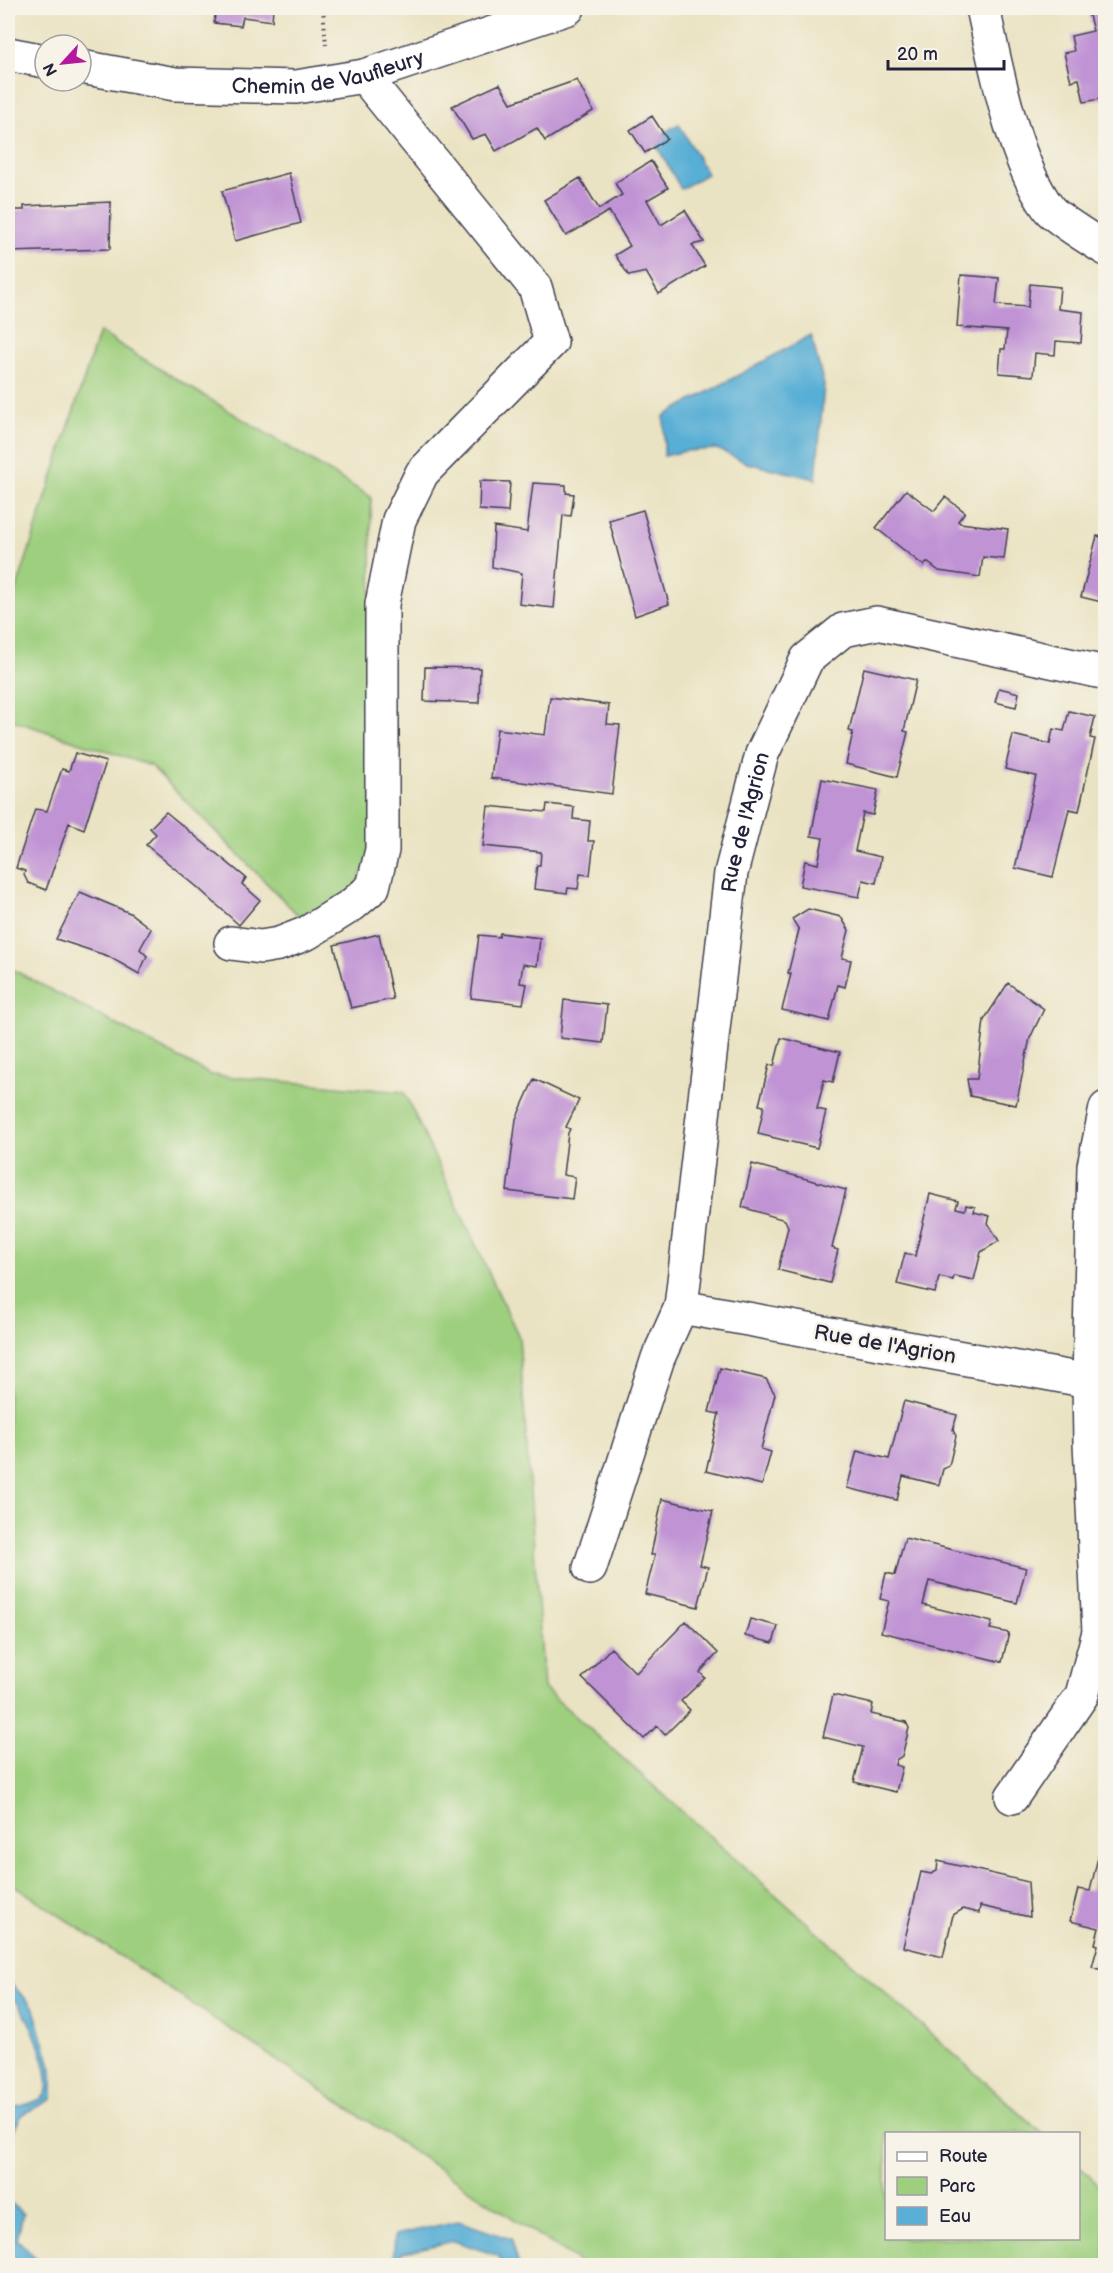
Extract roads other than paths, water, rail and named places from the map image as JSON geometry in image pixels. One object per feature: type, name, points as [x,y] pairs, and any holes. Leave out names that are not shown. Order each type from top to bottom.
[{"type":"street","name":"Chemin de Vaufleury","points":[[93,69],[175,84],[296,87],[364,76],[568,8]]},
{"type":"street","points":[[983,8],[1000,81],[1024,165],[1050,211],[1106,249]]},
{"type":"street","points":[[8,54],[33,59]]},
{"type":"street","points":[[231,943],[261,947],[279,944],[308,933],[352,905],[373,887],[382,850],[382,604],[399,520],[422,473],[551,342],[535,287],[364,76]]},
{"type":"street","name":"Rue de l'Agrion","points":[[590,1568],[658,1358],[681,1307],[731,873],[762,754],[807,659],[843,630],[877,623],[1106,674]]},
{"type":"street","points":[[1012,1797],[1082,1695],[1099,1632],[1090,1454],[1089,1381],[1094,1167],[1106,1108]]},
{"type":"street","name":"Rue de l'Agrion","points":[[681,1307],[1089,1381]]},
{"type":"water","points":[[679,124],[707,174],[681,189],[653,139]]},
{"type":"water","points":[[811,335],[824,385],[816,479],[747,463],[717,449],[686,451],[664,456],[664,416]]},
{"type":"water","points":[[8,1981],[33,2006],[52,2069],[52,2099],[21,2115],[8,2144],[8,2122],[13,2108],[34,2102],[44,2096],[47,2089],[47,2078],[37,2040],[23,2011],[8,1993]]},
{"type":"water","points":[[8,2200],[23,2214],[17,2239],[42,2265],[21,2265],[8,2252],[8,2232],[11,2225],[8,2218]]},
{"type":"water","points":[[458,2221],[511,2239],[519,2265],[503,2265],[499,2256],[454,2241],[401,2253],[401,2265],[393,2265],[395,2235]]}]
